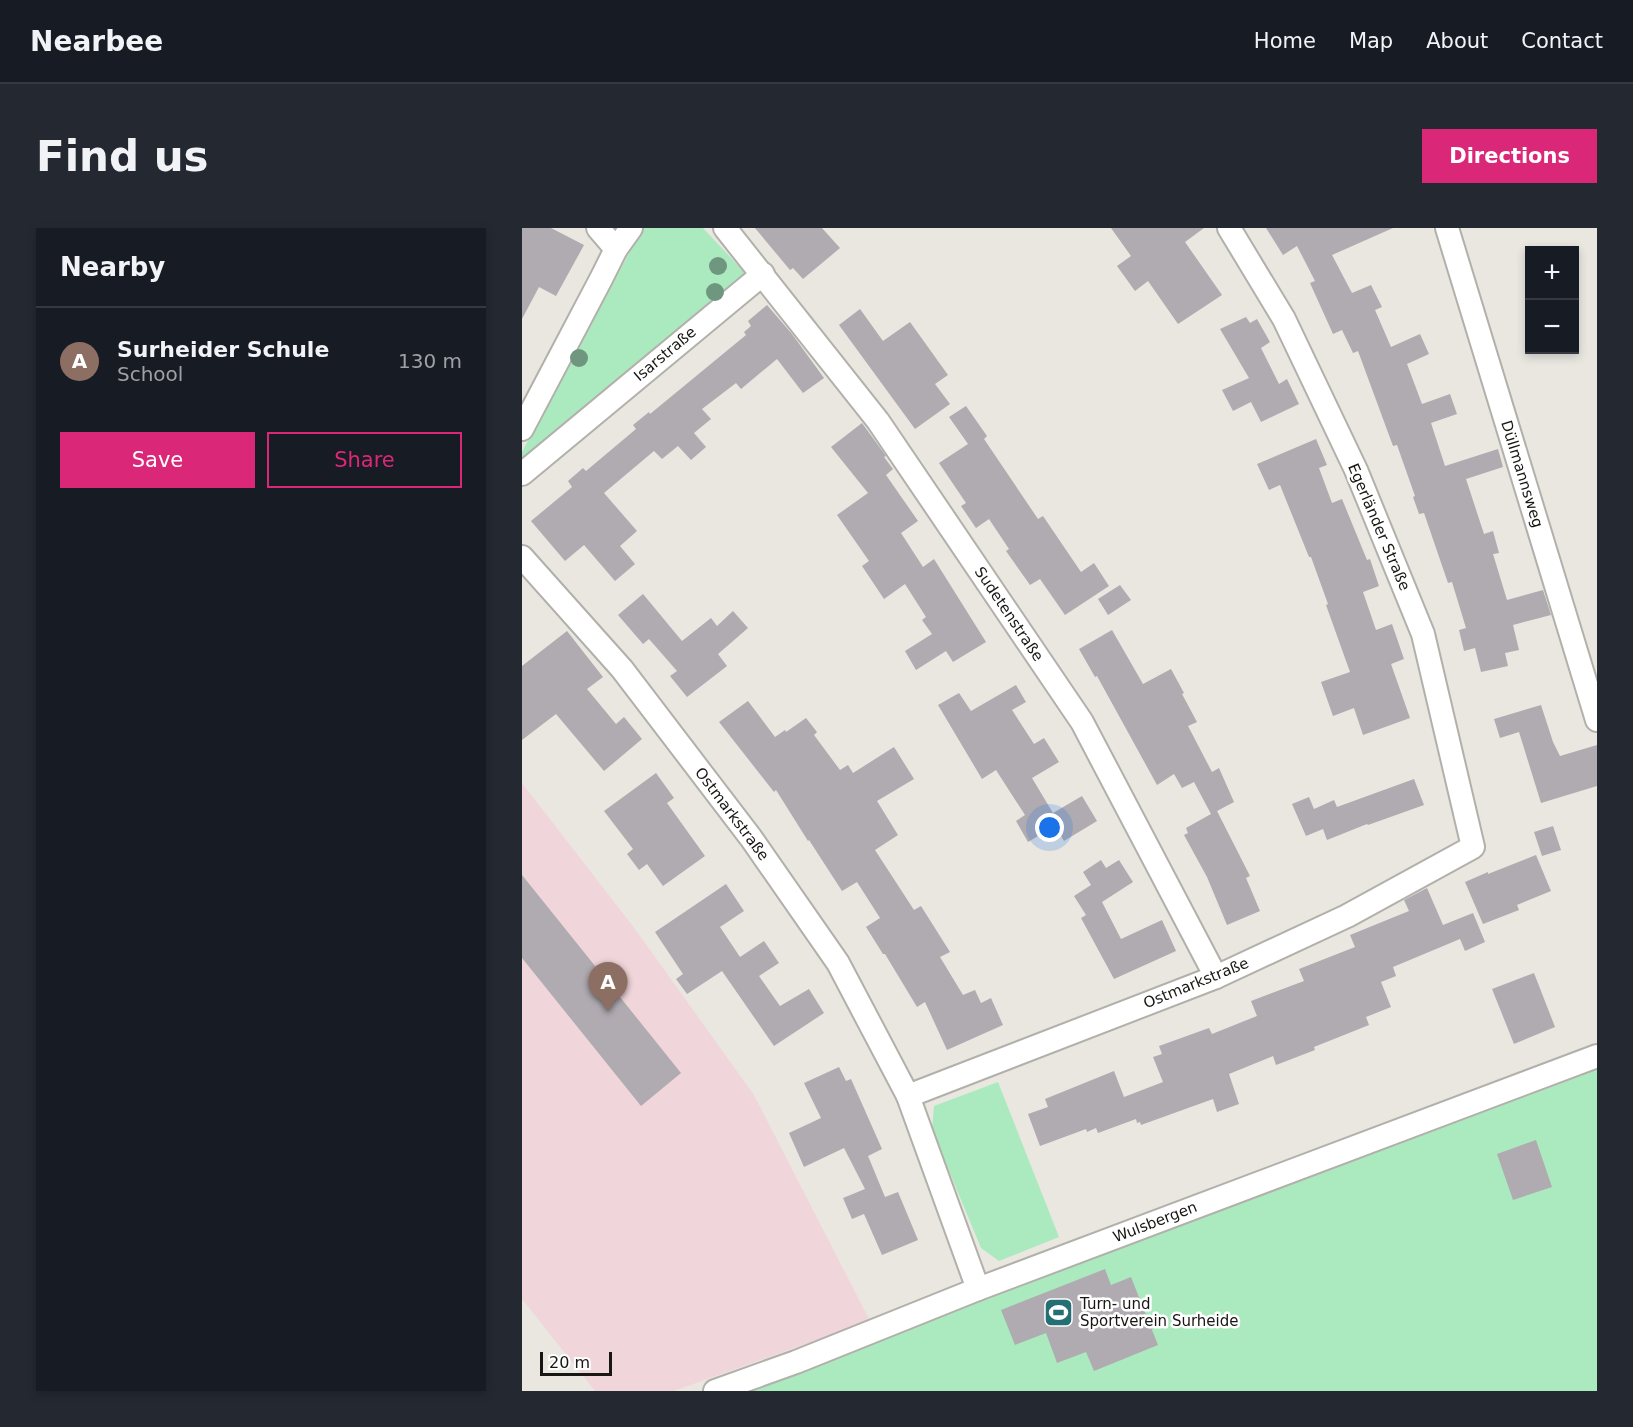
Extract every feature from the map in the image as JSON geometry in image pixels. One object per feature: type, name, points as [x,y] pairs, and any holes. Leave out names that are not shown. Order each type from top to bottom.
[{"type":"street","points":[[598,228],[616,249]]},
{"type":"street","points":[[522,429],[616,249],[631,228]]},
{"type":"street","points":[[725,228],[763,274]]},
{"type":"street","name":"Egerländer Straße","points":[[1229,228],[1284,319],[1356,470],[1423,634],[1473,847]]},
{"type":"street","name":"Düllmannsweg","points":[[1447,228],[1597,720]]},
{"type":"street","name":"Isarstraße","points":[[522,474],[763,274]]},
{"type":"street","name":"Sudetenstraße","points":[[763,274],[878,421],[1082,722],[1216,977]]},
{"type":"street","name":"Ostmarkstraße","points":[[522,557],[622,669],[751,838],[838,963],[908,1096],[978,1288]]},
{"type":"street","name":"Ostmarkstraße","points":[[908,1096],[1216,977],[1347,916],[1473,847]]},
{"type":"street","name":"Wulsbergen","points":[[715,1391],[796,1362],[978,1288],[1597,1056]]},
{"type":"shaded area","points":[[522,783],[635,929],[754,1095],[870,1321],[674,1391],[595,1391],[522,1299]]},
{"type":"green space","points":[[644,228],[703,228],[748,276],[522,466],[522,452]]},
{"type":"green space","points":[[1597,1064],[1597,1391],[737,1391]]},
{"type":"green space","points":[[998,1082],[1059,1237],[999,1261],[981,1248],[932,1130],[934,1106]]},
{"type":"building","points":[[522,228],[551,228],[584,245],[556,296],[539,287],[522,319]]},
{"type":"building","points":[[755,228],[822,228],[840,248],[803,279],[793,268],[790,270]]},
{"type":"building","points":[[1111,228],[1204,228],[1185,242],[1222,295],[1178,324],[1148,281],[1135,291],[1117,266],[1131,256]]},
{"type":"building","points":[[1266,228],[1393,228],[1332,255],[1352,293],[1371,285],[1382,307],[1375,310],[1391,347],[1420,334],[1429,354],[1407,364],[1422,404],[1450,394],[1457,414],[1431,423],[1445,466],[1498,449],[1503,467],[1466,479],[1484,534],[1493,531],[1499,553],[1493,554],[1507,600],[1543,590],[1551,615],[1513,625],[1519,650],[1505,653],[1508,666],[1481,672],[1475,648],[1464,651],[1459,630],[1466,628],[1452,582],[1448,583],[1424,513],[1419,514],[1397,445],[1393,446],[1358,351],[1353,353],[1342,330],[1333,334],[1310,283],[1315,281],[1297,246],[1283,255]]},
{"type":"building","points":[[767,305],[792,334],[824,378],[803,393],[777,359],[741,389],[736,383],[702,409],[711,419],[694,433],[706,447],[691,460],[678,446],[662,459],[654,451],[604,493],[637,531],[620,546],[635,564],[615,581],[584,545],[565,561],[531,521],[572,487],[568,481],[583,468],[586,471],[636,429],[633,425],[649,412],[650,414],[746,335],[744,332],[751,326],[748,321]]},
{"type":"building","points":[[860,309],[883,341],[910,322],[948,375],[935,384],[950,404],[915,429],[839,325]]},
{"type":"building","points":[[1246,317],[1250,323],[1257,319],[1270,342],[1261,348],[1279,384],[1287,379],[1299,404],[1261,422],[1251,402],[1233,411],[1222,390],[1249,378],[1220,329]]},
{"type":"building","points":[[966,406],[987,436],[984,439],[1038,519],[1043,516],[1081,572],[1094,563],[1109,586],[1065,615],[1040,579],[1030,585],[1006,551],[1009,549],[989,519],[976,528],[961,506],[966,503],[939,463],[968,444],[949,417]]},
{"type":"building","points":[[862,423],[893,469],[886,475],[918,521],[901,533],[923,567],[934,559],[986,642],[953,662],[946,651],[916,670],[905,651],[932,634],[922,620],[926,617],[905,584],[884,599],[862,566],[869,561],[837,515],[868,493],[831,447]]},
{"type":"building","points":[[1316,439],[1327,465],[1319,468],[1332,503],[1342,499],[1367,560],[1370,559],[1379,586],[1363,592],[1376,630],[1392,624],[1404,659],[1391,664],[1410,718],[1363,735],[1354,708],[1333,716],[1321,682],[1350,672],[1311,557],[1309,557],[1280,485],[1269,490],[1257,464]]},
{"type":"building","points":[[1120,585],[1131,600],[1108,615],[1098,599]]},
{"type":"building","points":[[643,594],[682,641],[711,618],[717,626],[733,611],[748,628],[718,654],[727,666],[687,697],[670,676],[677,671],[649,639],[643,644],[618,615]]},
{"type":"building","points":[[1112,630],[1143,684],[1171,669],[1184,693],[1182,694],[1197,722],[1188,726],[1212,772],[1219,768],[1234,802],[1217,811],[1250,876],[1246,878],[1260,911],[1227,925],[1207,877],[1184,835],[1188,833],[1186,828],[1211,814],[1194,782],[1182,788],[1174,774],[1157,785],[1097,676],[1095,677],[1079,649]]},
{"type":"building","points":[[567,631],[603,677],[587,689],[616,724],[624,717],[642,739],[604,771],[556,714],[522,740],[522,666]]},
{"type":"building","points":[[1016,685],[1026,702],[1012,710],[1034,744],[1044,738],[1059,762],[1032,778],[1053,813],[1082,796],[1097,821],[1064,841],[1055,826],[1028,842],[1016,821],[1025,815],[996,770],[982,779],[938,705],[959,693],[971,711]]},
{"type":"building","points":[[748,701],[775,737],[806,718],[817,732],[814,735],[840,770],[848,765],[853,773],[894,747],[914,779],[877,801],[898,835],[875,850],[914,910],[921,906],[950,952],[940,957],[963,995],[975,990],[981,1003],[991,998],[1003,1025],[947,1050],[925,1002],[917,1007],[866,927],[880,918],[857,882],[842,891],[776,790],[774,792],[719,722]]},
{"type":"building","points":[[1541,705],[1560,756],[1597,745],[1597,786],[1541,803],[1519,732],[1500,738],[1494,719]]},
{"type":"building","points":[[656,773],[674,798],[667,803],[705,856],[663,886],[647,864],[639,870],[627,854],[633,849],[604,811]]},
{"type":"building","points":[[1414,779],[1424,805],[1327,840],[1323,829],[1306,836],[1292,804],[1309,797],[1314,809],[1334,800],[1337,807]]},
{"type":"building","points":[[1553,826],[1561,850],[1542,856],[1534,832]]},
{"type":"building","points":[[1536,855],[1551,891],[1517,905],[1519,910],[1483,924],[1465,882]]},
{"type":"building","points":[[1101,860],[1106,868],[1119,860],[1133,882],[1102,902],[1121,939],[1162,920],[1176,951],[1114,979],[1081,918],[1086,915],[1074,896],[1091,885],[1083,872]]},
{"type":"building","points":[[522,875],[681,1073],[641,1106],[522,958]]},
{"type":"building","points":[[726,884],[744,911],[720,927],[740,957],[764,941],[779,963],[759,976],[780,1006],[809,989],[824,1013],[774,1046],[722,971],[687,994],[676,979],[683,974],[655,932]]},
{"type":"building","points":[[1427,888],[1443,925],[1473,913],[1485,942],[1465,951],[1460,939],[1393,967],[1396,976],[1381,982],[1391,1007],[1366,1017],[1369,1025],[1276,1065],[1273,1056],[1229,1074],[1239,1104],[1217,1112],[1213,1099],[1141,1125],[1136,1119],[1098,1133],[1096,1128],[1087,1132],[1086,1129],[1040,1146],[1028,1114],[1048,1107],[1045,1099],[1114,1071],[1124,1097],[1163,1082],[1153,1057],[1162,1054],[1159,1046],[1209,1028],[1212,1034],[1257,1016],[1251,1001],[1304,981],[1299,969],[1355,947],[1350,935],[1409,911],[1404,900]]},
{"type":"building","points":[[1534,973],[1555,1027],[1514,1044],[1492,989]]},
{"type":"building","points":[[839,1067],[846,1081],[851,1079],[882,1149],[868,1156],[885,1197],[898,1192],[918,1240],[882,1255],[864,1214],[852,1219],[843,1198],[865,1189],[844,1148],[804,1167],[789,1133],[821,1118],[804,1083]]},
{"type":"building","points":[[1536,1140],[1552,1187],[1513,1200],[1497,1154]]},
{"type":"building","points":[[1105,1269],[1111,1285],[1131,1277],[1158,1345],[1094,1371],[1086,1352],[1057,1363],[1046,1333],[1015,1345],[1001,1310]]},
{"type":"place","name":"Surheider Schule","points":[[608,1012]]},
{"type":"place","name":"Turn- und Sportverein Surheide","points":[[1059,1313]]}]
